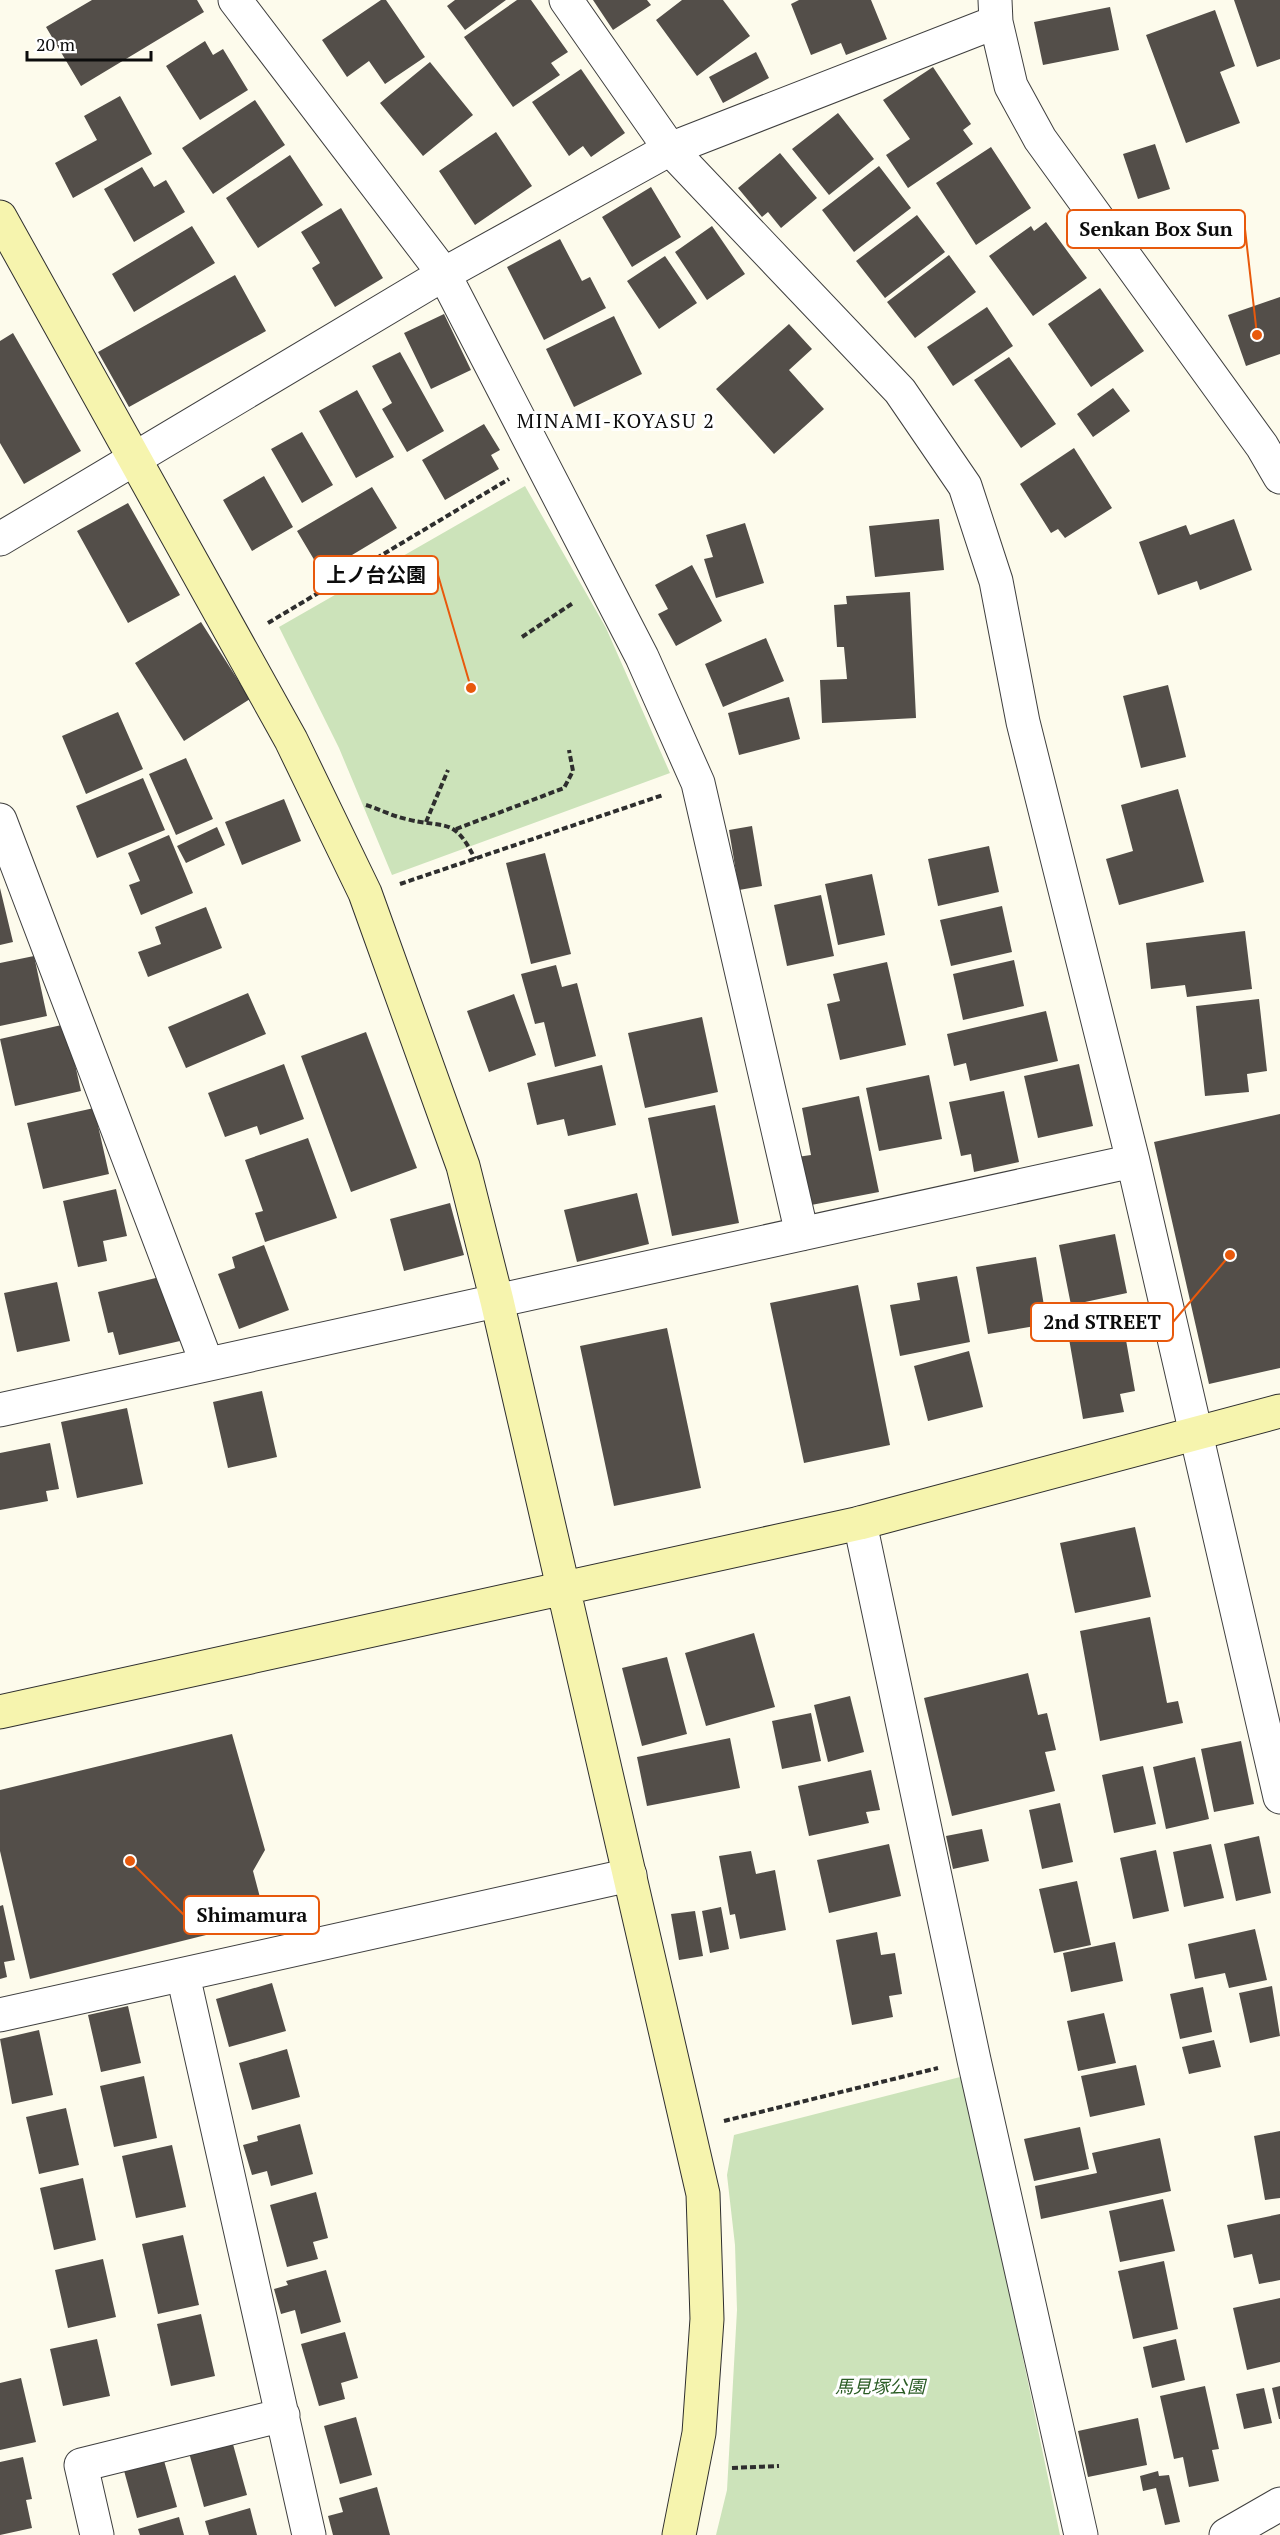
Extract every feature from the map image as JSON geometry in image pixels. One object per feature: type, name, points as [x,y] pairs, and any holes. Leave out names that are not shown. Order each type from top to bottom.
[{"type":"street","points":[[234,0],[444,274],[642,657],[698,783],[802,1234]]},
{"type":"street","points":[[566,0],[670,149],[900,391],[965,486],[996,581],[1023,722],[1133,1161],[1194,1433],[1280,1797]]},
{"type":"street","points":[[0,539],[444,274],[670,149],[996,11],[1011,86],[1040,139],[1262,446],[1280,477]]},
{"type":"street","points":[[0,217],[291,740],[365,893],[463,1166],[497,1301],[703,2193],[707,2319],[699,2433],[679,2535]]},
{"type":"street","points":[[0,820],[207,1364]]},
{"type":"street","points":[[0,1410],[1133,1161]]},
{"type":"street","points":[[0,1712],[564,1590],[860,1523],[1280,1410]]},
{"type":"street","points":[[860,1523],[974,2060],[1081,2535]]},
{"type":"street","points":[[0,2015],[630,1875]]},
{"type":"street","points":[[183,1975],[309,2535]]},
{"type":"street","points":[[97,2535],[81,2465],[282,2415]]},
{"type":"street","points":[[1226,2535],[1280,2504]]},
{"type":"path","points":[[260,628],[541,460]]},
{"type":"path","points":[[522,638],[558,613]]},
{"type":"path","points":[[456,830],[564,788],[573,771],[569,750]]},
{"type":"path","points":[[426,822],[448,770]]},
{"type":"path","points":[[390,888],[698,783]]},
{"type":"path","points":[[360,806],[367,805],[395,816],[456,830],[466,841],[475,859]]},
{"type":"path","points":[[719,2122],[974,2060]]},
{"type":"path","points":[[734,2468],[779,2466]]},
{"type":"green space","points":[[525,486],[606,628],[670,773],[392,875],[339,748],[279,627]]},
{"type":"green space","name":"馬見塚公園","points":[[964,2076],[1060,2535],[716,2535],[727,2490],[737,2310],[735,2245],[727,2175],[734,2135]]},
{"type":"building","points":[[92,0],[197,0],[204,12],[81,86],[46,27]]},
{"type":"building","points":[[381,0],[386,0],[425,57],[385,84],[369,61],[347,77],[322,40]]},
{"type":"building","points":[[455,0],[506,0],[465,30],[447,6]]},
{"type":"building","points":[[517,0],[531,0],[568,52],[551,63],[560,75],[513,107],[464,37]]},
{"type":"building","points":[[593,0],[647,0],[651,5],[613,30]]},
{"type":"building","points":[[682,0],[723,0],[750,36],[697,76],[656,20]]},
{"type":"building","points":[[799,0],[871,0],[887,39],[846,55],[841,43],[811,55],[791,4]]},
{"type":"building","points":[[1234,0],[1280,0],[1280,59],[1257,67]]},
{"type":"building","points":[[1110,7],[1119,50],[1043,65],[1034,22]]},
{"type":"building","points":[[1215,10],[1235,66],[1220,72],[1240,123],[1186,143],[1146,35]]},
{"type":"building","points":[[205,41],[213,55],[223,49],[248,90],[200,120],[166,66]]},
{"type":"building","points":[[756,52],[769,78],[723,103],[709,77]]},
{"type":"building","points":[[430,62],[473,115],[423,156],[380,103]]},
{"type":"building","points":[[933,67],[971,124],[963,130],[973,144],[908,188],[886,155],[910,139],[883,100]]},
{"type":"building","points":[[581,69],[625,133],[591,157],[583,146],[569,156],[532,102]]},
{"type":"building","points":[[120,96],[152,154],[73,198],[55,163],[97,140],[84,116]]},
{"type":"building","points":[[255,100],[285,145],[213,194],[182,148]]},
{"type":"building","points":[[838,113],[874,159],[829,195],[792,149]]},
{"type":"building","points":[[496,132],[532,186],[475,225],[439,171]]},
{"type":"building","points":[[1155,144],[1170,189],[1138,199],[1123,154]]},
{"type":"building","points":[[991,147],[1031,208],[976,245],[936,183]]},
{"type":"building","points":[[780,153],[817,198],[781,228],[768,212],[762,217],[738,188]]},
{"type":"building","points":[[290,155],[323,205],[258,248],[226,198]]},
{"type":"building","points":[[879,166],[911,208],[854,252],[822,210]]},
{"type":"building","points":[[142,167],[154,187],[166,180],[185,212],[134,242],[104,189]]},
{"type":"building","points":[[651,187],[681,237],[632,267],[602,217]]},
{"type":"building","points":[[341,208],[383,278],[335,307],[312,268],[320,263],[301,232]]},
{"type":"building","points":[[917,215],[945,252],[885,298],[856,261]]},
{"type":"building","points":[[1046,222],[1087,278],[1033,316],[989,256],[1031,226],[1034,231]]},
{"type":"building","points":[[192,226],[215,263],[134,312],[112,274]]},
{"type":"building","points":[[712,226],[745,274],[707,300],[675,252]]},
{"type":"building","points":[[560,239],[582,281],[590,277],[606,308],[544,340],[507,267]]},
{"type":"building","points":[[949,255],[976,292],[915,338],[887,302]]},
{"type":"building","points":[[665,256],[697,303],[659,329],[627,281]]},
{"type":"building","points":[[235,275],[266,331],[129,407],[98,352]]},
{"type":"building","points":[[1100,288],[1144,351],[1091,387],[1048,324]]},
{"type":"building","points":[[1280,297],[1280,354],[1246,366],[1228,315]]},
{"type":"building","points":[[987,307],[1013,346],[953,386],[927,347]]},
{"type":"building","points":[[444,314],[471,370],[431,389],[404,333]]},
{"type":"building","points":[[614,316],[642,374],[574,407],[546,349]]},
{"type":"building","points":[[789,324],[812,349],[789,370],[824,409],[774,454],[716,389]]},
{"type":"building","points":[[13,333],[81,451],[24,484],[0,443],[0,341]]},
{"type":"building","points":[[400,352],[444,431],[407,452],[382,409],[392,403],[372,366]]},
{"type":"building","points":[[1009,357],[1056,424],[1021,448],[974,380]]},
{"type":"building","points":[[1113,388],[1130,411],[1093,437],[1077,414]]},
{"type":"building","points":[[357,390],[394,457],[356,478],[319,411]]},
{"type":"building","points":[[484,424],[500,450],[491,455],[499,469],[445,500],[422,460]]},
{"type":"building","points":[[302,432],[333,485],[302,503],[271,449]]},
{"type":"building","points":[[1074,448],[1112,508],[1065,538],[1058,529],[1051,533],[1020,484]]},
{"type":"building","points":[[264,476],[293,527],[252,551],[223,500]]},
{"type":"building","points":[[372,487],[397,528],[322,573],[297,531]]},
{"type":"building","points":[[128,503],[180,595],[128,623],[77,531]]},
{"type":"building","points":[[939,519],[944,570],[875,577],[869,526]]},
{"type":"building","points":[[1234,519],[1252,570],[1200,590],[1197,581],[1158,595],[1139,542],[1186,525],[1190,535]]},
{"type":"building","points":[[745,523],[764,583],[716,598],[704,559],[713,557],[706,535]]},
{"type":"building","points":[[692,565],[722,621],[676,646],[658,614],[668,609],[655,585]]},
{"type":"building","points":[[910,592],[916,718],[822,723],[820,680],[847,679],[844,647],[837,647],[834,605],[847,604],[846,596]]},
{"type":"building","points":[[201,622],[250,699],[184,741],[135,663]]},
{"type":"building","points":[[766,638],[784,681],[723,707],[705,664]]},
{"type":"building","points":[[1168,685],[1186,757],[1141,768],[1123,696]]},
{"type":"building","points":[[789,697],[800,739],[739,755],[728,713]]},
{"type":"building","points":[[118,712],[143,769],[86,794],[62,736]]},
{"type":"building","points":[[186,758],[213,819],[176,835],[149,774]]},
{"type":"building","points":[[143,778],[165,830],[97,858],[76,806]]},
{"type":"building","points":[[1178,789],[1204,882],[1119,905],[1106,859],[1133,851],[1121,805]]},
{"type":"building","points":[[284,799],[301,841],[242,865],[225,822]]},
{"type":"building","points":[[752,826],[762,886],[739,890],[729,830]]},
{"type":"building","points":[[217,827],[225,845],[186,863],[177,846]]},
{"type":"building","points":[[169,835],[193,893],[141,915],[129,885],[140,881],[128,853]]},
{"type":"building","points":[[989,846],[999,892],[938,906],[928,859]]},
{"type":"building","points":[[545,853],[571,954],[531,964],[506,863]]},
{"type":"building","points":[[872,874],[885,935],[838,945],[825,884]]},
{"type":"building","points":[[0,888],[13,942],[0,945]]},
{"type":"building","points":[[821,895],[834,956],[787,966],[774,905]]},
{"type":"building","points":[[1002,906],[1012,952],[951,966],[940,920]]},
{"type":"building","points":[[206,907],[222,948],[148,977],[138,952],[161,944],[155,927]]},
{"type":"building","points":[[1245,931],[1252,989],[1187,997],[1185,985],[1151,989],[1146,943]]},
{"type":"building","points":[[34,956],[47,1016],[0,1026],[0,963]]},
{"type":"building","points":[[1014,960],[1024,1006],[963,1020],[953,974]]},
{"type":"building","points":[[887,962],[906,1045],[840,1060],[827,1004],[840,1001],[833,974]]},
{"type":"building","points":[[556,965],[562,987],[577,983],[596,1056],[555,1067],[544,1022],[535,1024],[521,974]]},
{"type":"building","points":[[248,993],[266,1034],[186,1068],[168,1027]]},
{"type":"building","points":[[514,994],[536,1055],[489,1072],[467,1011]]},
{"type":"building","points":[[1259,999],[1267,1071],[1247,1074],[1249,1092],[1205,1096],[1196,1006]]},
{"type":"building","points":[[1046,1011],[1058,1061],[970,1081],[966,1063],[954,1066],[947,1034]]},
{"type":"building","points":[[702,1017],[718,1092],[645,1108],[628,1033]]},
{"type":"building","points":[[66,1024],[81,1091],[15,1106],[0,1039]]},
{"type":"building","points":[[366,1032],[417,1168],[351,1192],[301,1056]]},
{"type":"building","points":[[284,1064],[304,1119],[260,1135],[257,1126],[225,1137],[208,1093]]},
{"type":"building","points":[[1079,1064],[1093,1126],[1038,1138],[1024,1076]]},
{"type":"building","points":[[602,1065],[616,1125],[568,1136],[564,1119],[537,1125],[527,1083]]},
{"type":"building","points":[[929,1075],[942,1139],[879,1151],[866,1088]]},
{"type":"building","points":[[1004,1091],[1019,1162],[974,1172],[971,1154],[961,1156],[949,1102]]},
{"type":"building","points":[[859,1096],[879,1192],[806,1206],[797,1157],[811,1155],[802,1108]]},
{"type":"building","points":[[715,1105],[739,1223],[672,1236],[648,1118]]},
{"type":"building","points":[[94,1108],[109,1174],[43,1189],[27,1123]]},
{"type":"building","points":[[1280,1114],[1280,1368],[1209,1384],[1154,1142]]},
{"type":"building","points":[[308,1138],[337,1218],[265,1242],[255,1213],[263,1211],[245,1160]]},
{"type":"building","points":[[116,1189],[127,1236],[103,1241],[107,1261],[78,1267],[63,1201]]},
{"type":"building","points":[[637,1193],[649,1244],[577,1262],[564,1210]]},
{"type":"building","points":[[450,1203],[464,1255],[404,1271],[390,1219]]},
{"type":"building","points":[[1115,1234],[1127,1293],[1071,1305],[1059,1245]]},
{"type":"building","points":[[264,1245],[289,1310],[239,1329],[218,1274],[235,1268],[232,1257]]},
{"type":"building","points":[[1036,1257],[1047,1324],[988,1334],[976,1267]]},
{"type":"building","points":[[164,1276],[180,1341],[119,1355],[113,1332],[108,1333],[98,1292]]},
{"type":"building","points":[[957,1276],[970,1342],[900,1356],[890,1305],[920,1300],[917,1283]]},
{"type":"building","points":[[57,1282],[70,1341],[17,1352],[4,1293]]},
{"type":"building","points":[[858,1285],[890,1445],[804,1463],[770,1303]]},
{"type":"building","points":[[1123,1323],[1135,1391],[1120,1394],[1124,1412],[1083,1419],[1068,1333]]},
{"type":"building","points":[[667,1328],[701,1488],[614,1506],[580,1346]]},
{"type":"building","points":[[969,1351],[983,1407],[928,1421],[914,1366]]},
{"type":"building","points":[[262,1391],[277,1457],[228,1468],[213,1402]]},
{"type":"building","points":[[127,1408],[143,1484],[77,1498],[61,1422]]},
{"type":"building","points":[[50,1443],[59,1489],[46,1491],[48,1501],[0,1510],[0,1453]]},
{"type":"building","points":[[1135,1527],[1151,1597],[1075,1613],[1060,1543]]},
{"type":"building","points":[[1150,1617],[1167,1703],[1178,1701],[1183,1723],[1100,1741],[1080,1631]]},
{"type":"building","points":[[754,1633],[775,1707],[706,1726],[685,1653]]},
{"type":"building","points":[[667,1657],[687,1734],[642,1746],[622,1668]]},
{"type":"building","points":[[1028,1673],[1038,1715],[1047,1713],[1056,1750],[1045,1752],[1055,1791],[952,1816],[924,1698]]},
{"type":"building","points":[[850,1696],[864,1752],[828,1762],[814,1705]]},
{"type":"building","points":[[811,1713],[821,1761],[782,1769],[772,1721]]},
{"type":"building","points":[[232,1734],[265,1850],[253,1871],[266,1920],[30,1979],[0,1851],[0,1790]]},
{"type":"building","points":[[730,1738],[740,1788],[647,1806],[637,1757]]},
{"type":"building","points":[[1241,1741],[1254,1804],[1214,1812],[1201,1749]]},
{"type":"building","points":[[1195,1757],[1209,1819],[1166,1829],[1153,1767]]},
{"type":"building","points":[[1143,1766],[1156,1824],[1114,1833],[1102,1775]]},
{"type":"building","points":[[871,1770],[880,1810],[866,1812],[869,1823],[809,1836],[798,1786]]},
{"type":"building","points":[[1060,1803],[1073,1862],[1042,1869],[1029,1810]]},
{"type":"building","points":[[982,1829],[989,1861],[953,1869],[946,1836]]},
{"type":"building","points":[[1259,1836],[1271,1893],[1236,1901],[1224,1844]]},
{"type":"building","points":[[889,1844],[901,1896],[829,1913],[817,1860]]},
{"type":"building","points":[[1211,1844],[1224,1898],[1184,1907],[1173,1852]]},
{"type":"building","points":[[1156,1850],[1169,1911],[1133,1919],[1120,1858]]},
{"type":"building","points":[[751,1851],[756,1874],[775,1870],[786,1930],[740,1939],[735,1914],[730,1915],[719,1856]]},
{"type":"building","points":[[1077,1881],[1091,1945],[1054,1953],[1039,1889]]},
{"type":"building","points":[[3,1905],[15,1960],[4,1962],[7,1977],[0,1979],[0,1906]]},
{"type":"building","points":[[721,1907],[729,1949],[710,1953],[702,1911]]},
{"type":"building","points":[[695,1911],[703,1956],[679,1960],[671,1914]]},
{"type":"building","points":[[1255,1929],[1267,1980],[1229,1988],[1225,1973],[1195,1979],[1188,1944]]},
{"type":"building","points":[[877,1932],[881,1955],[895,1953],[902,1994],[889,1996],[893,2017],[852,2025],[836,1940]]},
{"type":"building","points":[[1115,1942],[1123,1981],[1071,1992],[1063,1953]]},
{"type":"building","points":[[272,1983],[286,2031],[229,2047],[216,1999]]},
{"type":"building","points":[[1272,1986],[1280,2036],[1250,2043],[1239,1993]]},
{"type":"building","points":[[1203,1987],[1212,2032],[1180,2039],[1170,1994]]},
{"type":"building","points":[[128,2006],[141,2063],[101,2072],[88,2015]]},
{"type":"building","points":[[1104,2013],[1116,2063],[1078,2071],[1067,2021]]},
{"type":"building","points":[[39,2030],[53,2095],[12,2104],[0,2039]]},
{"type":"building","points":[[1214,2040],[1221,2067],[1189,2074],[1182,2047]]},
{"type":"building","points":[[287,2049],[300,2097],[252,2110],[239,2063]]},
{"type":"building","points":[[1136,2065],[1145,2105],[1090,2117],[1081,2076]]},
{"type":"building","points":[[144,2076],[157,2138],[114,2147],[100,2086]]},
{"type":"building","points":[[66,2108],[79,2165],[39,2174],[26,2117]]},
{"type":"building","points":[[300,2124],[313,2174],[271,2186],[267,2171],[252,2175],[243,2145],[258,2141],[257,2136]]},
{"type":"building","points":[[1080,2127],[1089,2169],[1034,2181],[1024,2139]]},
{"type":"building","points":[[1280,2131],[1280,2198],[1265,2200],[1254,2136]]},
{"type":"building","points":[[1160,2138],[1171,2191],[1041,2219],[1035,2186],[1097,2173],[1092,2153]]},
{"type":"building","points":[[172,2145],[186,2207],[136,2218],[122,2156]]},
{"type":"building","points":[[83,2178],[96,2240],[54,2250],[40,2188]]},
{"type":"building","points":[[316,2192],[328,2238],[313,2242],[318,2259],[287,2267],[270,2205]]},
{"type":"building","points":[[1163,2199],[1175,2251],[1120,2262],[1109,2211]]},
{"type":"building","points":[[1280,2214],[1280,2280],[1259,2284],[1252,2254],[1234,2258],[1227,2225]]},
{"type":"building","points":[[183,2235],[199,2305],[158,2314],[142,2244]]},
{"type":"building","points":[[103,2259],[116,2317],[68,2328],[55,2270]]},
{"type":"building","points":[[1164,2261],[1178,2329],[1133,2339],[1118,2271]]},
{"type":"building","points":[[326,2270],[341,2322],[301,2334],[295,2310],[281,2314],[274,2289],[288,2285],[286,2281]]},
{"type":"building","points":[[1280,2298],[1280,2362],[1247,2370],[1233,2308]]},
{"type":"building","points":[[201,2314],[215,2376],[171,2386],[157,2324]]},
{"type":"building","points":[[345,2332],[358,2378],[341,2383],[345,2399],[319,2406],[301,2344]]},
{"type":"building","points":[[97,2339],[110,2396],[63,2406],[50,2349]]},
{"type":"building","points":[[1176,2339],[1185,2380],[1152,2388],[1143,2347]]},
{"type":"building","points":[[21,2378],[36,2442],[0,2450],[0,2383]]},
{"type":"building","points":[[1205,2386],[1219,2449],[1212,2450],[1219,2481],[1189,2487],[1183,2457],[1174,2459],[1160,2396]]},
{"type":"building","points":[[1280,2386],[1280,2419],[1279,2419],[1272,2388]]},
{"type":"building","points":[[1264,2388],[1272,2423],[1244,2429],[1236,2394]]},
{"type":"building","points":[[356,2417],[372,2475],[340,2484],[324,2426]]},
{"type":"building","points":[[1138,2418],[1147,2465],[1088,2477],[1078,2431]]},
{"type":"building","points":[[231,2437],[247,2495],[204,2507],[188,2449]]},
{"type":"building","points":[[23,2457],[32,2499],[26,2500],[32,2528],[0,2535],[0,2462]]},
{"type":"building","points":[[163,2457],[177,2507],[137,2518],[123,2467]]},
{"type":"building","points":[[1158,2471],[1159,2476],[1169,2475],[1180,2522],[1165,2525],[1156,2488],[1143,2491],[1140,2476]]},
{"type":"building","points":[[377,2487],[390,2535],[333,2535],[328,2516],[343,2512],[339,2498]]},
{"type":"building","points":[[250,2508],[257,2535],[209,2535],[205,2521]]},
{"type":"building","points":[[179,2517],[184,2535],[140,2535],[138,2529]]},
{"type":"place","name":"Senkan Box Sun","points":[[1257,335]]},
{"type":"place","name":"上ノ台公園","points":[[471,688]]},
{"type":"place","name":"2nd STREET","points":[[1230,1255]]},
{"type":"place","name":"Shimamura","points":[[130,1861]]},
{"type":"district","name":"MINAMI-KOYASU 2","points":[[616,421]]}]
